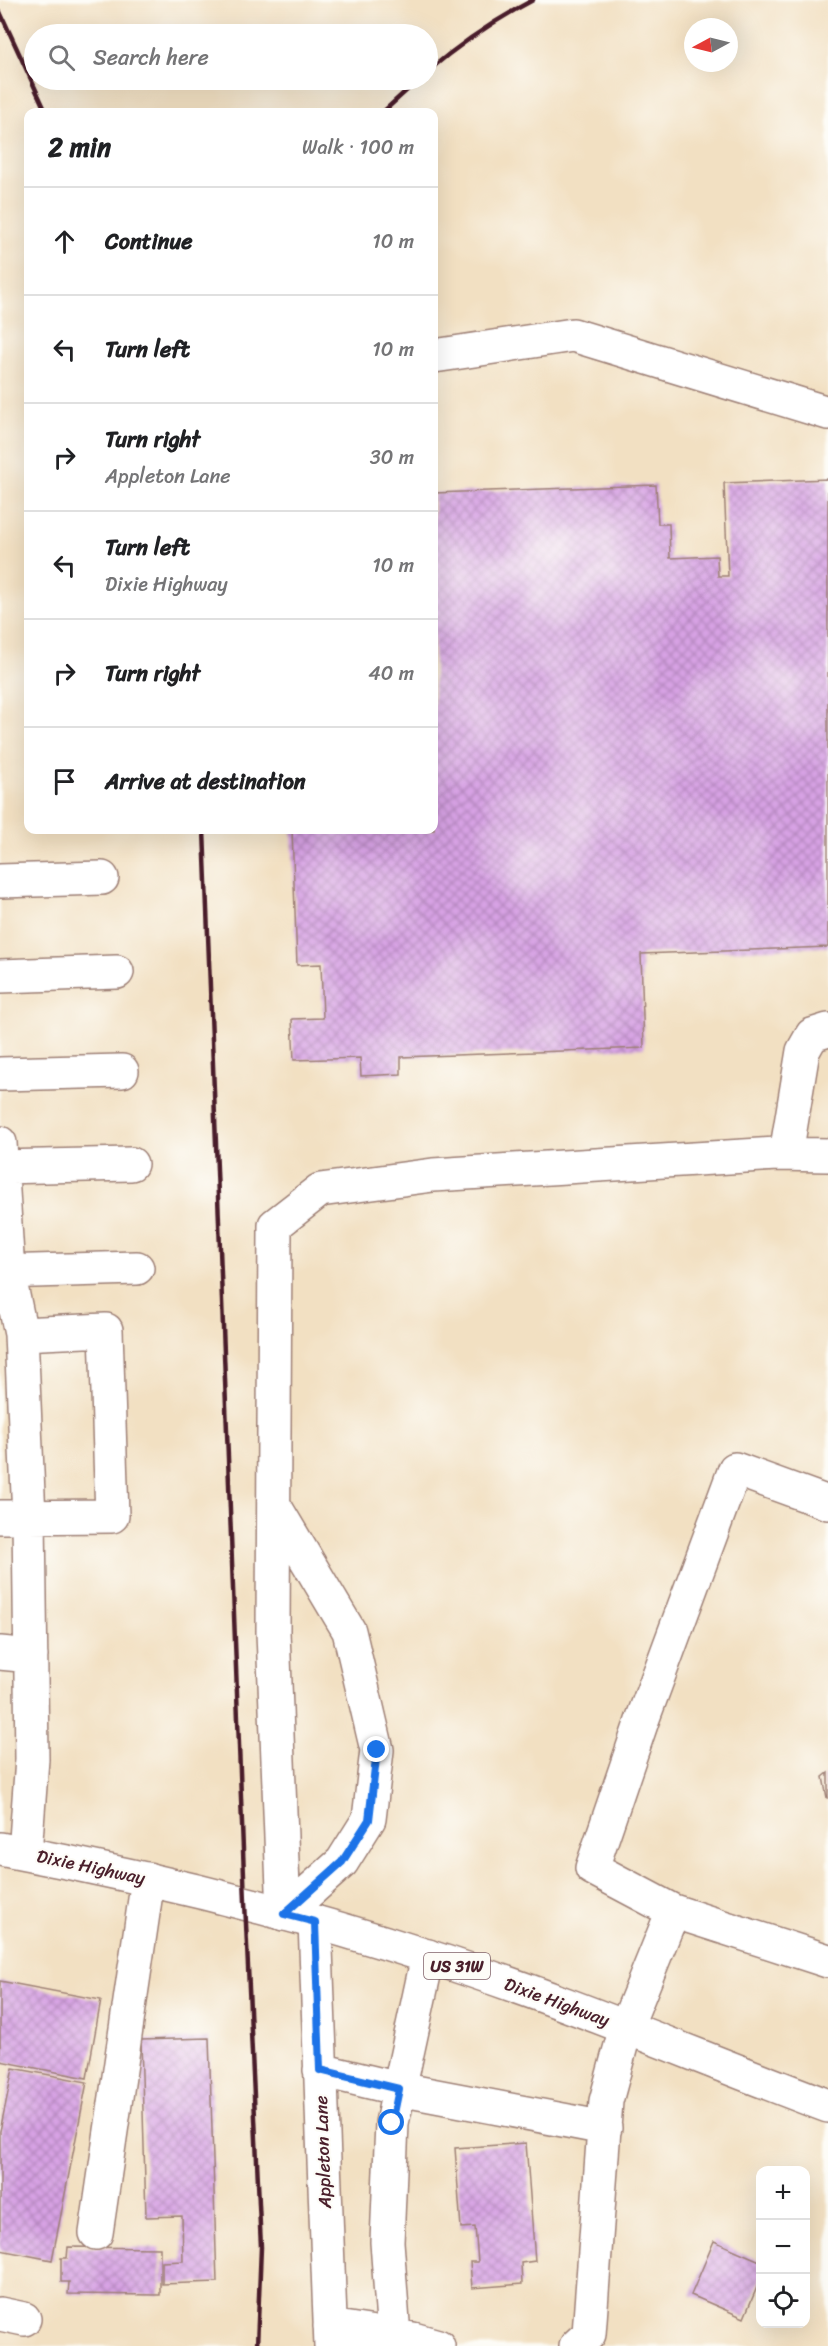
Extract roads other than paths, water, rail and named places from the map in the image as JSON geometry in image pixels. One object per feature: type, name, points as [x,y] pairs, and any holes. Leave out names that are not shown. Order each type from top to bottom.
[{"type":"main road","points":[[438,355],[573,335],[828,413]]},
{"type":"main road","points":[[0,881],[102,878]]},
{"type":"main road","points":[[0,976],[117,972]]},
{"type":"main road","points":[[828,1030],[812,1035],[803,1051],[786,1154],[828,1155]]},
{"type":"main road","points":[[0,1074],[122,1071]]},
{"type":"main road","name":"Appleton Lane","points":[[330,2336],[320,2070],[300,1918],[273,1632],[275,1225],[320,1190],[433,1175],[786,1154]]},
{"type":"main road","points":[[13,1851],[32,1759],[15,1655],[15,1517],[21,1334],[4,1272],[0,1159],[131,1164]]},
{"type":"main road","points":[[4,1272],[137,1268]]},
{"type":"main road","points":[[15,1517],[112,1516],[106,1330],[21,1334]]},
{"type":"main road","points":[[828,1503],[735,1469],[643,1718],[592,1868],[673,1911],[828,1961]]},
{"type":"main road","points":[[274,1504],[349,1632],[377,1750],[369,1820],[342,1862],[300,1918]]},
{"type":"main road","name":"Dixie Highway","points":[[13,1851],[148,1880],[300,1918],[428,1956],[626,2027],[828,2106]]},
{"type":"main road","points":[[96,2233],[148,1880]]},
{"type":"main road","points":[[576,2346],[589,2334],[606,2101],[626,2027],[673,1911]]},
{"type":"main road","points":[[394,2336],[387,2242],[392,2123],[428,1956]]},
{"type":"main road","points":[[320,2070],[399,2089],[605,2128]]},
{"type":"main road","points":[[330,2336],[394,2336],[438,2346]]},
{"type":"railway","points":[[438,63],[479,32],[533,0]]},
{"type":"railway","points":[[0,12],[24,64]]},
{"type":"railway","points":[[36,90],[44,108]]},
{"type":"railway","points":[[387,108],[407,90]]},
{"type":"railway","points":[[204,834],[245,1902],[261,2247],[257,2346]]}]
